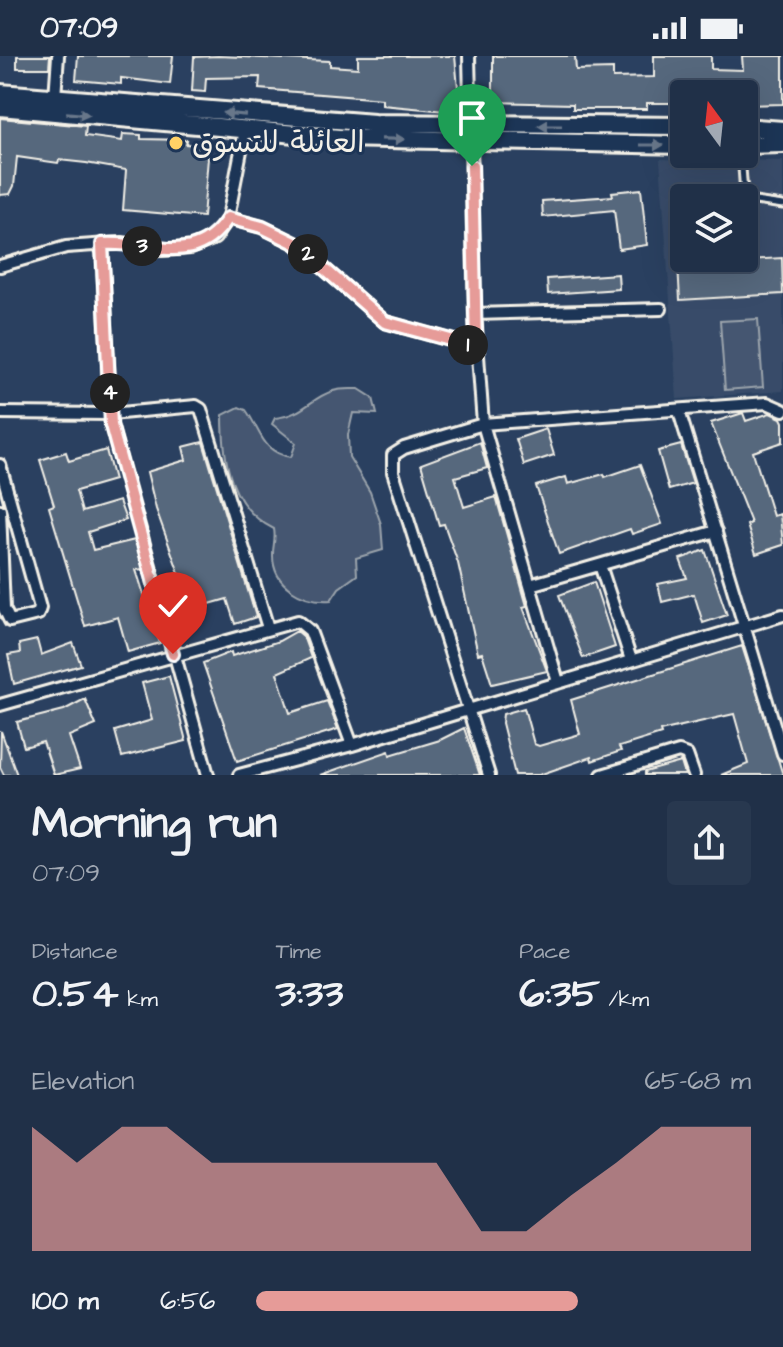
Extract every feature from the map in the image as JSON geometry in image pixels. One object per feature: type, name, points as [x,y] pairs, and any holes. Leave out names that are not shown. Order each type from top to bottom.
[{"type":"main road","points":[[0,93],[471,133],[670,144]]},
{"type":"main road","points":[[0,107],[339,138],[670,126]]},
{"type":"main road","points":[[758,128],[783,130]]},
{"type":"main road","points":[[758,145],[783,144]]},
{"type":"street","points":[[55,97],[58,56]]},
{"type":"street","points":[[469,56],[476,347],[483,424],[558,682]]},
{"type":"street","points":[[0,266],[66,247],[102,244],[190,248],[215,238],[228,218],[245,130]]},
{"type":"street","points":[[228,218],[262,227],[295,243],[385,322],[476,347]]},
{"type":"street","points":[[102,244],[110,414],[208,775]]},
{"type":"street","points":[[475,314],[661,309]]},
{"type":"street","points":[[489,775],[390,462],[404,448],[483,424],[767,403],[783,410]]},
{"type":"street","points":[[0,413],[110,414],[196,406],[201,409],[268,628]]},
{"type":"street","points":[[679,411],[783,754]]},
{"type":"street","points":[[0,465],[40,608],[38,614],[10,621],[4,609],[0,510]]},
{"type":"street","points":[[530,585],[716,531]]},
{"type":"street","points":[[600,565],[631,660]]},
{"type":"street","points":[[239,775],[352,745],[783,615]]},
{"type":"street","points":[[0,705],[298,621],[305,625],[352,745]]},
{"type":"street","points":[[602,775],[679,752],[687,755],[694,775]]},
{"type":"lane","points":[[742,168],[744,194],[748,200],[783,205]]},
{"type":"shaded area","points":[[660,159],[670,159],[670,168],[758,168],[758,161],[783,161],[783,391],[677,399]]},
{"type":"shaded area","points":[[758,319],[763,387],[725,390],[720,321]]},
{"type":"shaded area","points":[[359,389],[373,398],[377,414],[353,413],[348,435],[349,457],[370,492],[381,524],[383,550],[356,558],[357,575],[339,588],[331,600],[310,598],[291,590],[278,575],[273,554],[274,529],[259,520],[238,495],[227,465],[223,415],[239,407],[246,410],[268,446],[281,455],[291,457],[296,443],[272,424],[275,418],[293,414],[333,391]]},
{"type":"building","points":[[17,56],[50,56],[49,68],[17,68]]},
{"type":"building","points":[[78,56],[173,56],[170,84],[121,78],[121,84],[76,80]]},
{"type":"building","points":[[358,56],[455,56],[458,88],[445,111],[382,105],[382,99],[259,89],[260,77],[206,78],[205,92],[192,91],[194,57],[330,61],[330,66],[358,68]]},
{"type":"building","points":[[493,56],[575,56],[576,70],[613,69],[613,78],[654,77],[654,56],[711,56],[711,69],[743,70],[742,56],[783,56],[783,104],[758,105],[758,80],[670,80],[670,103],[647,103],[647,109],[573,109],[573,104],[493,102]]},
{"type":"building","points":[[0,118],[86,126],[85,136],[122,141],[123,134],[141,135],[141,139],[187,140],[186,144],[209,146],[203,217],[123,210],[126,170],[59,160],[58,163],[17,157],[14,186],[10,194],[0,195]]},
{"type":"building","points":[[641,189],[647,245],[619,249],[614,210],[543,217],[542,201],[613,196],[612,192]]},
{"type":"building","points":[[782,258],[783,294],[680,300],[678,272],[758,272],[758,259]]},
{"type":"building","points":[[618,274],[619,289],[548,294],[547,279]]},
{"type":"building","points":[[743,413],[746,421],[770,413],[783,422],[783,442],[753,452],[773,516],[780,514],[783,545],[756,554],[747,525],[751,523],[711,423]]},
{"type":"building","points":[[546,429],[554,455],[524,465],[516,439]]},
{"type":"building","points":[[203,442],[256,617],[235,624],[227,599],[192,609],[156,509],[147,472],[186,460],[183,447]]},
{"type":"building","points":[[480,442],[487,468],[455,477],[464,507],[496,497],[527,606],[523,607],[547,671],[492,684],[482,653],[478,654],[458,563],[444,524],[439,525],[421,464]]},
{"type":"building","points":[[681,445],[693,483],[669,490],[658,451]]},
{"type":"building","points":[[106,450],[114,480],[76,491],[82,512],[119,501],[126,520],[88,532],[93,550],[135,540],[143,569],[136,570],[160,643],[128,652],[118,617],[85,626],[49,507],[54,505],[40,460],[66,452],[69,461]]},
{"type":"building","points":[[640,465],[662,524],[632,534],[630,529],[559,554],[536,486],[566,477],[568,484],[604,474],[605,477]]},
{"type":"building","points":[[705,550],[727,615],[703,623],[694,594],[662,602],[658,584],[687,578],[680,559]]},
{"type":"building","points":[[594,582],[615,647],[583,658],[559,595]]},
{"type":"building","points":[[297,631],[303,636],[311,658],[277,673],[290,713],[327,701],[338,729],[237,761],[203,663],[231,652],[232,656],[279,641]]},
{"type":"building","points":[[37,640],[41,655],[73,643],[81,665],[14,684],[8,655],[20,653],[19,644]]},
{"type":"building","points":[[742,646],[783,775],[721,775],[748,764],[734,714],[660,731],[661,734],[619,747],[621,751],[592,761],[591,757],[539,775],[515,775],[502,723],[503,714],[524,708],[534,744],[539,746],[580,734],[571,700]]},
{"type":"building","points":[[169,676],[186,741],[122,757],[115,731],[152,720],[142,683]]},
{"type":"building","points":[[85,699],[96,725],[69,736],[80,769],[54,775],[43,742],[24,747],[17,722],[64,710]]},
{"type":"building","points":[[464,728],[480,775],[320,775],[389,751],[390,755],[440,740]]},
{"type":"building","points":[[1,731],[17,775],[4,775],[0,767]]},
{"type":"building","points":[[681,762],[685,775],[645,775],[645,772]]},
{"type":"place","name":"العائلة للتسوق","points":[[176,143]]},
{"type":"route","points":[[173,654],[111,425],[108,313],[102,244],[122,243],[162,250],[190,248],[215,238],[228,218],[262,227],[295,243],[385,322],[476,347],[472,166]]}]
